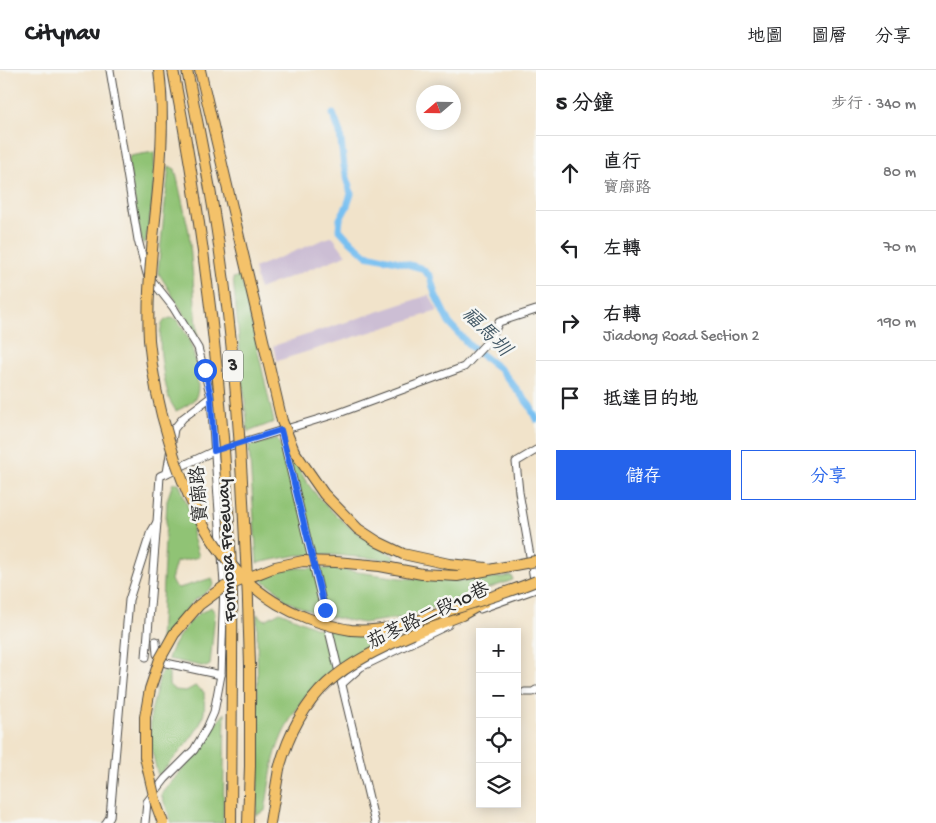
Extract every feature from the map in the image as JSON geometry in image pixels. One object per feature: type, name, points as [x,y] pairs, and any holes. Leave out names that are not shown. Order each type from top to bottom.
[{"type":"highway","points":[[159,70],[162,121],[160,169],[148,300],[150,341],[160,406],[174,458],[183,483],[209,537],[231,566],[252,587],[296,614],[325,625],[350,630],[374,630],[416,622],[536,581]]},
{"type":"highway","name":"Formosa Freeway","points":[[173,70],[207,278],[222,417],[231,569],[231,823]]},
{"type":"highway","name":"Formosa Freeway","points":[[187,70],[221,254],[240,435],[250,619],[248,823]]},
{"type":"highway","points":[[200,70],[282,421],[294,451],[334,506],[358,529],[378,542],[403,554],[424,560],[499,569]]},
{"type":"highway","points":[[163,823],[156,804],[145,757],[145,717],[150,689],[160,660],[174,634],[199,605],[222,588],[275,567],[303,561],[380,566],[422,574],[457,576],[536,561]]},
{"type":"highway","points":[[270,823],[279,769],[292,731],[306,707],[326,683],[346,667],[376,650],[462,615],[494,596]]},
{"type":"street","name":"寶廍路","points":[[110,70],[138,240],[147,274],[173,307],[198,348],[211,397],[224,584],[221,674],[214,712],[194,750],[165,779],[147,802],[145,823]]},
{"type":"street","points":[[146,657],[160,476],[214,451],[339,413],[464,368],[491,338],[499,322],[536,310]]},
{"type":"street","points":[[167,473],[174,429],[183,418],[211,397]]},
{"type":"street","points":[[281,430],[375,823]]},
{"type":"street","points":[[536,450],[516,462],[519,492],[536,588]]},
{"type":"street","points":[[106,823],[110,817],[129,600],[150,534],[157,522]]},
{"type":"street","name":"茄苳路二段10巷","points":[[342,684],[361,667],[491,604],[536,588]]},
{"type":"street","points":[[156,641],[158,654],[166,663],[221,674]]},
{"type":"street","points":[[525,692],[534,692],[536,690]]},
{"type":"shaded area","points":[[332,236],[346,255],[259,289],[254,268]]},
{"type":"shaded area","points":[[429,295],[438,311],[277,361],[273,346]]},
{"type":"green space","points":[[154,152],[152,198],[145,244],[141,238],[128,162],[130,156]]},
{"type":"green space","points":[[169,166],[175,169],[189,232],[198,337],[158,272]]},
{"type":"green space","points":[[241,276],[274,422],[248,432],[233,278]]},
{"type":"green space","points":[[171,318],[177,320],[189,339],[195,359],[198,384],[194,400],[176,411],[168,394],[160,340],[163,322]]},
{"type":"green space","points":[[277,439],[285,456],[291,455],[308,484],[338,518],[394,556],[393,560],[335,555],[298,555],[257,563],[249,446]]},
{"type":"green space","points":[[173,483],[179,483],[194,523],[192,533],[199,557],[176,562],[171,580],[174,586],[179,588],[212,578],[214,585],[193,601],[160,642],[167,500]]},
{"type":"green space","points":[[298,568],[336,569],[400,578],[461,581],[512,576],[513,580],[407,617],[363,623],[320,615],[286,601],[277,590],[260,579],[274,571]]},
{"type":"green space","points":[[211,607],[215,613],[210,665],[206,667],[168,659],[188,624],[197,615]]},
{"type":"green space","points":[[280,612],[317,628],[352,634],[382,633],[380,641],[353,655],[327,674],[294,713],[279,743],[274,759],[265,811],[256,815],[258,771],[257,614],[265,620]]},
{"type":"green space","points":[[167,669],[169,685],[175,690],[186,691],[195,686],[204,692],[204,709],[202,720],[192,737],[158,776],[150,743],[151,712],[161,672]]},
{"type":"green space","points":[[225,713],[223,823],[172,823],[161,794],[201,748],[213,727]]},
{"type":"waterway","name":"福馬圳","points":[[333,114],[340,133],[344,166],[351,194],[340,219],[339,229],[366,255],[421,268],[430,276],[435,294],[449,323],[470,346],[501,370],[530,406],[536,419]]},
{"type":"route","points":[[205,370],[211,397],[214,451],[281,430],[325,610]]}]
